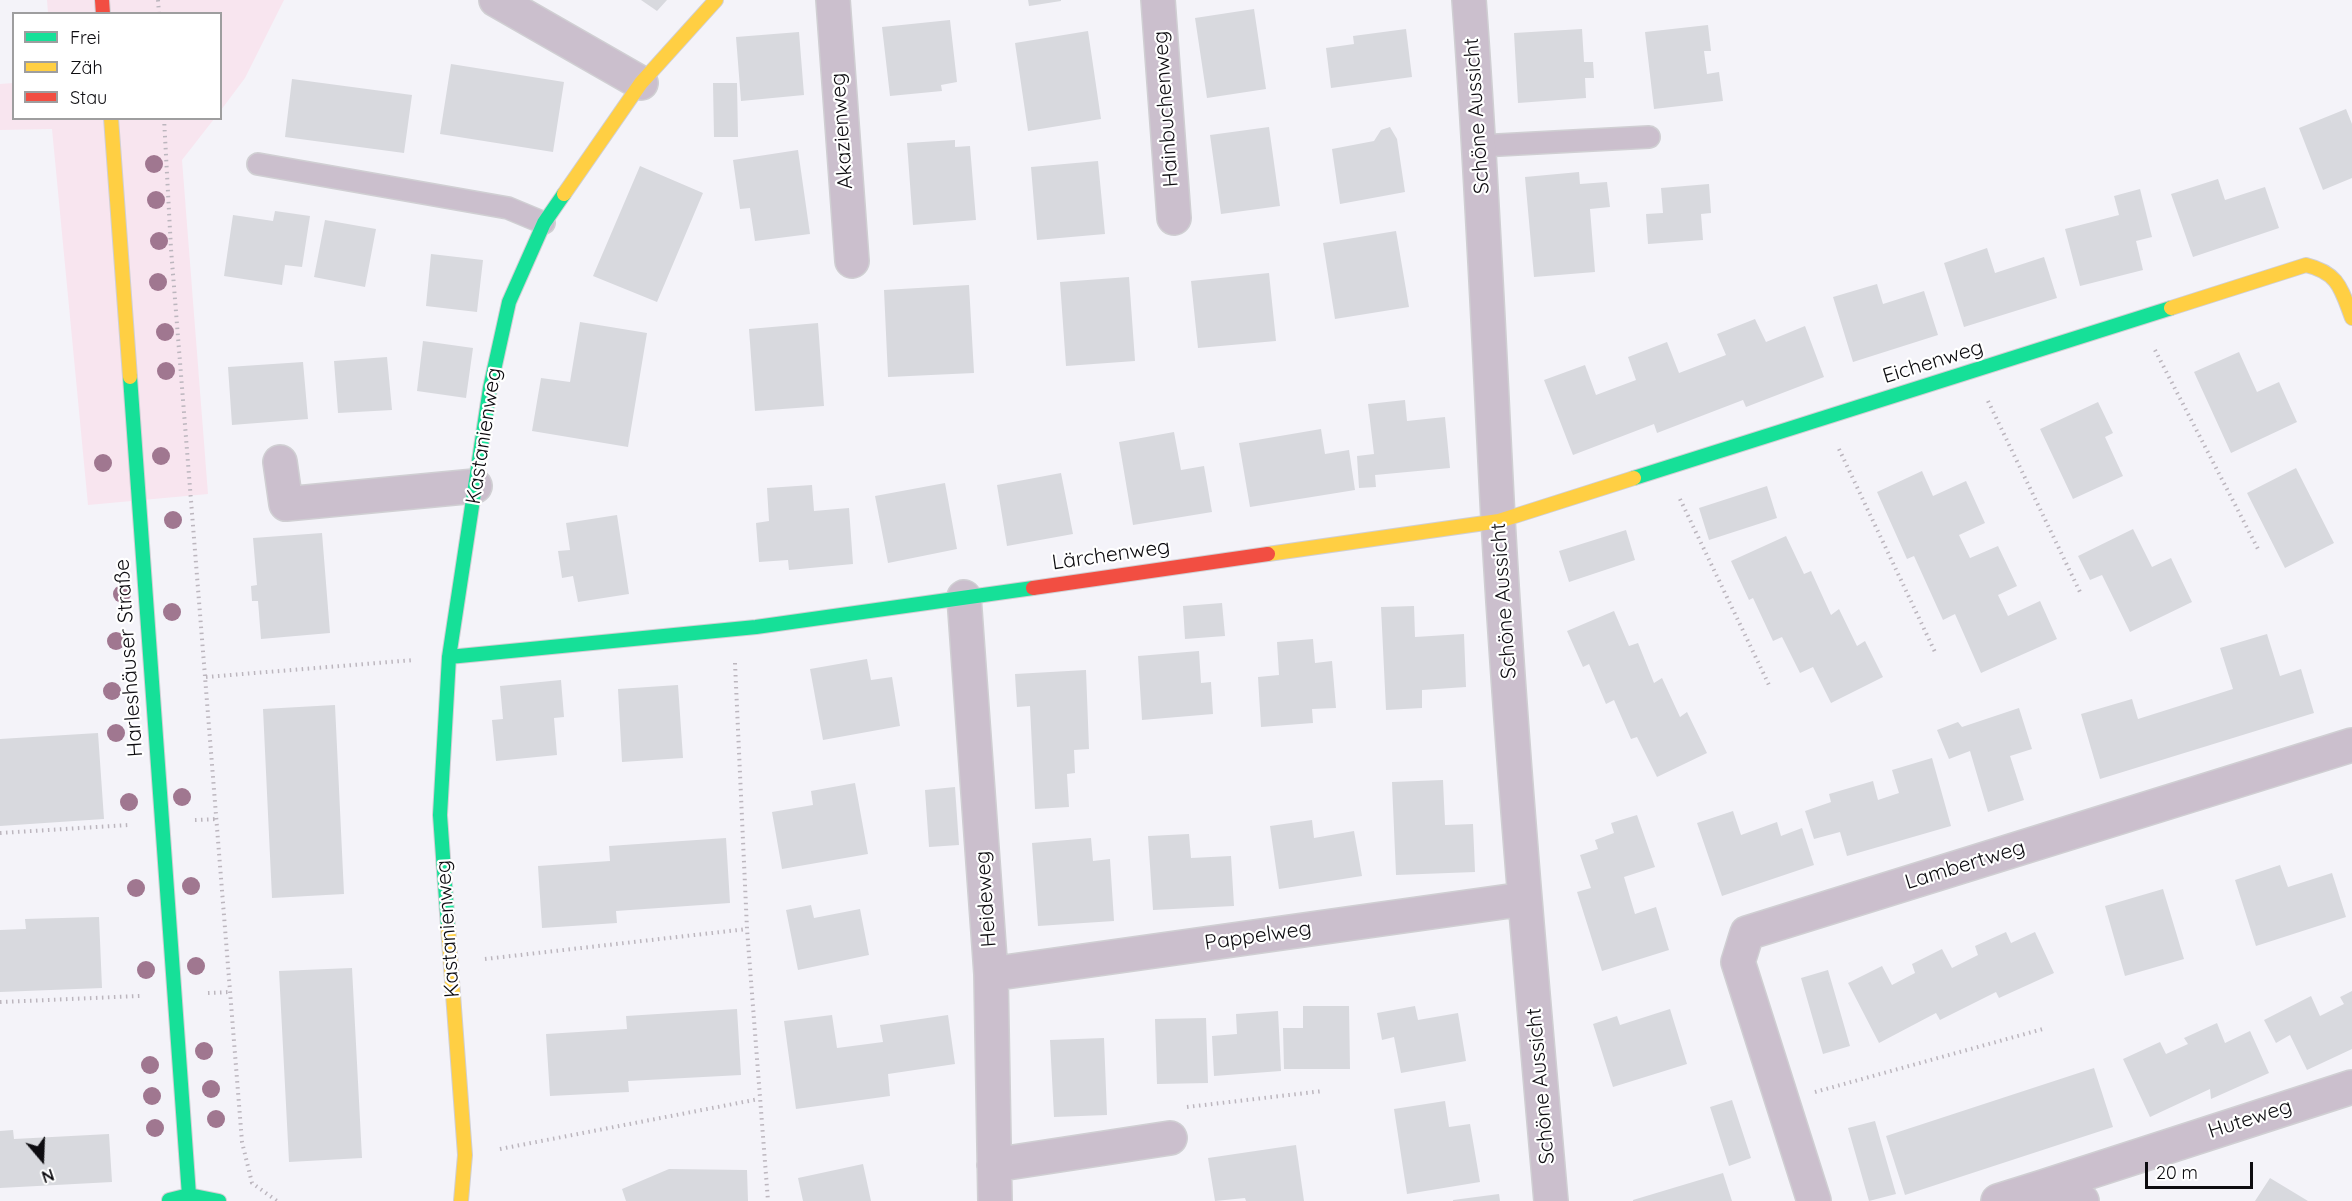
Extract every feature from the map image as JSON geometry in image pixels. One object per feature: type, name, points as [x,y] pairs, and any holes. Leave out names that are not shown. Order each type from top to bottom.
[{"type":"street","points":[[496,0],[641,83]]},
{"type":"street","name":"Kastanienweg","points":[[461,1201],[465,1155],[440,814],[449,657],[490,387],[509,302],[544,223],[641,83],[716,0]]},
{"type":"street","name":"Akazienweg","points":[[833,0],[852,261]]},
{"type":"street","name":"Hainbuchenweg","points":[[1158,0],[1174,218]]},
{"type":"street","name":"Schöne Aussicht","points":[[1469,0],[1480,146],[1498,521],[1524,899],[1551,1201]]},
{"type":"street","name":"Harleshäuser Straße","points":[[111,120],[189,1195]]},
{"type":"street","name":"Eichenweg","points":[[1498,521],[2139,320],[2306,265],[2325,268],[2337,280],[2352,318]]},
{"type":"street","points":[[280,462],[286,504],[475,486]]},
{"type":"street","name":"Lärchenweg","points":[[729,628],[756,627],[1498,521]]},
{"type":"street","name":"Heideweg","points":[[963,597],[991,974],[995,1201]]},
{"type":"street","points":[[449,657],[729,628]]},
{"type":"street","name":"Lambertweg","points":[[1814,1201],[1738,962],[1747,933],[2352,745]]},
{"type":"street","name":"Pappelweg","points":[[991,974],[1524,899]]},
{"type":"street","name":"Huteweg","points":[[1998,1201],[2352,1087]]},
{"type":"street","points":[[994,1165],[1170,1138]]},
{"type":"street","points":[[2046,1186],[2082,1201]]},
{"type":"street","points":[[168,1201],[189,1195],[205,1196],[219,1201]]},
{"type":"lane","points":[[1480,146],[1649,137]]},
{"type":"lane","points":[[258,164],[508,208],[544,223]]},
{"type":"path","points":[[164,120],[171,249],[242,1142],[252,1183],[277,1201]]},
{"type":"path","points":[[2139,320],[2258,549]]},
{"type":"path","points":[[1974,371],[2080,592]]},
{"type":"path","points":[[1824,417],[1935,652]]},
{"type":"path","points":[[1665,467],[1768,685]]},
{"type":"path","points":[[729,628],[733,638],[747,929],[768,1201]]},
{"type":"path","points":[[206,677],[449,657]]},
{"type":"path","points":[[0,833],[217,819]]},
{"type":"path","points":[[451,963],[747,929]]},
{"type":"path","points":[[0,1002],[230,992]]},
{"type":"path","points":[[1782,1101],[2043,1029]]},
{"type":"path","points":[[1170,1138],[1169,1116],[1182,1108],[1323,1091]]},
{"type":"path","points":[[465,1155],[759,1099]]},
{"type":"shaded area","points":[[47,0],[284,0],[245,78],[222,109],[222,12],[48,12]]},
{"type":"shaded area","points":[[12,83],[12,120],[213,120],[182,160],[208,494],[88,505],[52,129],[0,130],[0,84]]},
{"type":"building","points":[[641,0],[667,0],[657,11]]},
{"type":"building","points":[[1028,0],[1061,0],[1061,1],[1029,6]]},
{"type":"building","points":[[1254,9],[1266,89],[1207,98],[1195,18]]},
{"type":"building","points":[[950,20],[957,82],[941,85],[942,91],[890,96],[882,27]]},
{"type":"building","points":[[1708,25],[1711,51],[1704,51],[1707,74],[1719,72],[1723,101],[1654,109],[1645,32]]},
{"type":"building","points":[[1406,29],[1412,77],[1331,88],[1326,48],[1354,44],[1353,36]]},
{"type":"building","points":[[1582,29],[1584,62],[1593,62],[1594,78],[1585,78],[1586,98],[1518,103],[1514,33]]},
{"type":"building","points":[[1088,31],[1101,119],[1028,131],[1015,43]]},
{"type":"building","points":[[799,32],[804,95],[741,101],[736,37]]},
{"type":"building","points":[[451,64],[564,82],[553,152],[440,134]]},
{"type":"building","points":[[292,79],[412,95],[404,153],[285,137]]},
{"type":"building","points":[[713,83],[737,83],[738,137],[714,137]]},
{"type":"building","points":[[2346,109],[2352,124],[2352,178],[2323,190],[2299,128]]},
{"type":"building","points":[[1269,127],[1280,206],[1221,214],[1210,135]]},
{"type":"building","points":[[1390,127],[1397,139],[1405,192],[1340,204],[1332,149],[1374,141],[1381,130]]},
{"type":"building","points":[[955,140],[955,147],[970,146],[976,220],[913,225],[907,143]]},
{"type":"building","points":[[798,150],[810,234],[755,241],[750,208],[740,209],[733,160]]},
{"type":"building","points":[[1098,161],[1105,234],[1037,240],[1031,167]]},
{"type":"building","points":[[640,166],[703,193],[657,302],[593,276]]},
{"type":"building","points":[[1579,172],[1580,184],[1607,182],[1610,207],[1590,209],[1595,272],[1534,277],[1525,177]]},
{"type":"building","points":[[2218,179],[2225,200],[2265,187],[2279,228],[2193,257],[2171,194]]},
{"type":"building","points":[[1709,184],[1711,213],[1701,214],[1703,240],[1648,244],[1646,214],[1663,213],[1661,188]]},
{"type":"building","points":[[2140,189],[2152,237],[2136,241],[2143,270],[2080,286],[2065,229],[2119,215],[2114,196]]},
{"type":"building","points":[[275,211],[310,216],[302,267],[285,265],[282,285],[224,276],[233,215],[273,221]]},
{"type":"building","points":[[325,220],[376,229],[365,287],[314,277]]},
{"type":"building","points":[[1396,231],[1409,307],[1335,319],[1323,243]]},
{"type":"building","points":[[1987,248],[1995,273],[2044,257],[2057,298],[1964,327],[1944,263]]},
{"type":"building","points":[[431,254],[483,260],[477,312],[426,306]]},
{"type":"building","points":[[1269,273],[1276,341],[1198,348],[1191,281]]},
{"type":"building","points":[[1129,277],[1135,361],[1066,366],[1060,282]]},
{"type":"building","points":[[1877,284],[1883,304],[1924,291],[1938,335],[1853,362],[1833,297]]},
{"type":"building","points":[[969,285],[974,373],[888,377],[884,290]]},
{"type":"building","points":[[1755,319],[1766,342],[1805,326],[1824,377],[1746,407],[1743,400],[1657,433],[1654,424],[1573,455],[1544,380],[1585,365],[1596,395],[1636,380],[1628,357],[1667,342],[1679,373],[1726,355],[1717,334]]},
{"type":"building","points":[[580,322],[647,333],[628,447],[532,431],[541,378],[570,382]]},
{"type":"building","points":[[818,323],[824,406],[755,411],[749,329]]},
{"type":"building","points":[[423,341],[473,348],[466,398],[417,391]]},
{"type":"building","points":[[2239,352],[2257,392],[2279,382],[2297,422],[2231,453],[2194,372]]},
{"type":"building","points":[[387,357],[392,410],[338,413],[334,361]]},
{"type":"building","points":[[303,362],[308,419],[232,425],[228,367]]},
{"type":"building","points":[[1405,400],[1407,421],[1445,417],[1450,468],[1375,475],[1376,487],[1359,488],[1357,456],[1374,454],[1368,404]]},
{"type":"building","points":[[2098,402],[2113,433],[2105,437],[2123,476],[2073,499],[2040,429]]},
{"type":"building","points":[[1321,429],[1325,454],[1349,450],[1355,490],[1250,507],[1239,443]]},
{"type":"building","points":[[1174,432],[1181,470],[1204,466],[1212,512],[1133,525],[1119,442]]},
{"type":"building","points":[[2296,468],[2334,543],[2285,568],[2247,493]]},
{"type":"building","points":[[1922,471],[1933,496],[1966,481],[1985,523],[1959,535],[1970,558],[1998,546],[2017,586],[1998,595],[2008,616],[2040,601],[2057,639],[1981,673],[1955,614],[1943,620],[1914,556],[1907,559],[1877,492]]},
{"type":"building","points":[[1061,473],[1073,534],[1007,546],[997,485]]},
{"type":"building","points":[[945,483],[957,549],[888,563],[875,496]]},
{"type":"building","points":[[812,485],[814,511],[849,508],[853,564],[789,570],[788,560],[759,562],[756,523],[769,521],[767,488]]},
{"type":"building","points":[[1767,486],[1777,518],[1709,540],[1699,508]]},
{"type":"building","points":[[617,515],[629,594],[578,602],[573,576],[562,578],[558,551],[570,550],[566,523]]},
{"type":"building","points":[[2133,529],[2152,567],[2171,558],[2192,602],[2130,632],[2102,575],[2090,580],[2078,556]]},
{"type":"building","points":[[1626,530],[1635,560],[1569,582],[1559,551]]},
{"type":"building","points":[[322,533],[330,633],[261,639],[258,601],[252,601],[251,586],[257,585],[253,538]]},
{"type":"building","points":[[1786,536],[1804,574],[1811,571],[1831,615],[1839,609],[1857,646],[1865,641],[1883,677],[1831,703],[1813,667],[1800,673],[1782,637],[1773,641],[1753,598],[1749,600],[1731,561]]},
{"type":"building","points":[[1222,603],[1225,636],[1185,639],[1183,606]]},
{"type":"building","points":[[1414,606],[1415,637],[1464,634],[1466,687],[1422,690],[1422,708],[1386,710],[1381,607]]},
{"type":"building","points":[[1614,611],[1629,646],[1638,643],[1654,683],[1662,678],[1680,717],[1687,712],[1707,753],[1657,777],[1637,737],[1631,739],[1614,700],[1606,704],[1589,664],[1583,667],[1567,631]]},
{"type":"building","points":[[2267,634],[2280,676],[2301,669],[2314,713],[2100,779],[2081,714],[2132,699],[2138,719],[2233,689],[2220,648]]},
{"type":"building","points":[[1313,639],[1315,663],[1332,661],[1336,708],[1312,709],[1313,723],[1261,727],[1258,677],[1279,675],[1277,642]]},
{"type":"building","points":[[1199,651],[1201,683],[1211,682],[1213,714],[1142,720],[1138,656]]},
{"type":"building","points":[[867,659],[871,680],[892,677],[900,726],[823,740],[810,669]]},
{"type":"building","points":[[1086,670],[1089,749],[1074,750],[1075,773],[1067,774],[1069,807],[1035,809],[1030,706],[1017,707],[1015,674]]},
{"type":"building","points":[[561,680],[564,717],[554,718],[557,755],[496,761],[492,720],[503,719],[500,686]]},
{"type":"building","points":[[678,685],[683,758],[622,762],[618,689]]},
{"type":"building","points":[[335,705],[344,894],[272,898],[263,709]]},
{"type":"building","points":[[2019,708],[2032,749],[2010,756],[2024,800],[1988,812],[1970,751],[1949,759],[1937,730],[1958,722],[1962,727]]},
{"type":"building","points":[[98,733],[104,819],[0,826],[0,739]]},
{"type":"building","points":[[1932,758],[1951,826],[1847,856],[1840,832],[1814,839],[1805,811],[1831,802],[1829,794],[1873,781],[1878,800],[1899,793],[1892,770]]},
{"type":"building","points":[[1443,780],[1445,825],[1473,824],[1475,872],[1396,875],[1392,782]]},
{"type":"building","points":[[855,783],[868,854],[782,869],[772,812],[813,805],[811,791]]},
{"type":"building","points":[[955,787],[959,845],[929,847],[925,790]]},
{"type":"building","points":[[1733,811],[1741,835],[1777,822],[1781,836],[1802,828],[1814,865],[1722,896],[1697,823]]},
{"type":"building","points":[[1637,815],[1655,867],[1624,877],[1635,914],[1656,907],[1669,950],[1602,971],[1577,892],[1591,888],[1580,855],[1598,849],[1595,840],[1614,833],[1611,823]]},
{"type":"building","points":[[1312,820],[1314,838],[1354,831],[1362,876],[1279,889],[1270,826]]},
{"type":"building","points":[[1189,834],[1191,858],[1231,856],[1234,906],[1153,910],[1148,836]]},
{"type":"building","points":[[726,838],[730,903],[616,911],[617,923],[542,928],[538,866],[610,861],[609,846]]},
{"type":"building","points":[[1091,838],[1093,861],[1110,859],[1114,921],[1038,926],[1032,843]]},
{"type":"building","points":[[2280,865],[2288,887],[2332,873],[2346,917],[2256,946],[2235,880]]},
{"type":"building","points":[[2163,889],[2184,959],[2125,976],[2105,906]]},
{"type":"building","points":[[811,905],[814,918],[860,909],[869,955],[798,970],[786,910]]},
{"type":"building","points":[[99,917],[102,988],[0,992],[0,930],[26,929],[25,919]]},
{"type":"building","points":[[2006,932],[2011,943],[2035,932],[2054,973],[1999,998],[1996,992],[1940,1020],[1936,1013],[1879,1043],[1848,983],[1882,966],[1892,985],[1915,973],[1912,964],[1942,949],[1952,968],[1978,955],[1975,946]]},
{"type":"building","points":[[352,968],[362,1158],[289,1162],[279,971]]},
{"type":"building","points":[[1828,970],[1850,1046],[1823,1054],[1801,978]]},
{"type":"building","points":[[2352,991],[2352,1049],[2307,1070],[2290,1035],[2276,1043],[2264,1020],[2311,996],[2320,1016],[2344,1004],[2340,997]]},
{"type":"building","points":[[1303,1006],[1349,1006],[1350,1069],[1284,1069],[1283,1028],[1303,1028]]},
{"type":"building","points":[[1415,1006],[1418,1020],[1458,1013],[1466,1061],[1401,1073],[1394,1037],[1382,1040],[1377,1013]]},
{"type":"building","points":[[737,1009],[741,1075],[628,1081],[629,1092],[550,1096],[546,1034],[627,1029],[626,1016]]},
{"type":"building","points":[[1670,1009],[1687,1064],[1613,1087],[1593,1024],[1617,1016],[1620,1025]]},
{"type":"building","points":[[1278,1011],[1281,1071],[1214,1076],[1212,1036],[1237,1034],[1236,1014]]},
{"type":"building","points":[[832,1015],[837,1048],[883,1042],[880,1025],[948,1015],[955,1064],[888,1074],[890,1096],[796,1109],[784,1021]]},
{"type":"building","points":[[1206,1018],[1208,1083],[1157,1084],[1155,1019]]},
{"type":"building","points":[[2217,1023],[2225,1043],[2250,1031],[2269,1073],[2211,1099],[2210,1089],[2150,1117],[2123,1059],[2160,1042],[2166,1054],[2188,1044],[2184,1038]]},
{"type":"building","points":[[1104,1038],[1107,1115],[1054,1117],[1050,1040]]},
{"type":"building","points":[[2094,1068],[2113,1127],[1905,1195],[1886,1136]]},
{"type":"building","points":[[1732,1100],[1751,1158],[1729,1166],[1710,1107]]},
{"type":"building","points":[[1445,1101],[1449,1127],[1470,1124],[1480,1182],[1407,1194],[1394,1109]]},
{"type":"building","points":[[1875,1121],[1896,1194],[1869,1201],[1848,1128]]},
{"type":"building","points":[[13,1130],[14,1139],[109,1134],[112,1182],[0,1188],[0,1131]]},
{"type":"building","points":[[1296,1145],[1304,1201],[1246,1201],[1245,1198],[1215,1201],[1208,1158]]},
{"type":"building","points":[[863,1164],[871,1201],[803,1201],[798,1178]]},
{"type":"building","points":[[669,1169],[747,1170],[748,1201],[626,1201],[622,1189]]},
{"type":"building","points":[[1723,1173],[1732,1201],[1633,1201],[1633,1200]]},
{"type":"building","points":[[2270,1178],[2308,1201],[2255,1201]]},
{"type":"building","points":[[1499,1194],[1500,1201],[1453,1201],[1453,1200]]},
{"type":"traffic: fast","points":[[448,927],[440,815],[449,657],[490,388],[509,302],[544,223],[564,194]]},
{"type":"traffic: fast","points":[[1634,478],[2171,308]]},
{"type":"traffic: fast","points":[[130,377],[189,1195]]},
{"type":"traffic: fast","points":[[449,657],[756,627],[1033,588]]},
{"type":"traffic: fast","points":[[169,1200],[189,1195],[219,1201]]},
{"type":"traffic: slow","points":[[564,194],[641,83],[716,0]]},
{"type":"traffic: slow","points":[[111,120],[130,377]]},
{"type":"traffic: slow","points":[[2171,308],[2306,265],[2317,268],[2332,278],[2341,291],[2352,318]]},
{"type":"traffic: slow","points":[[1268,554],[1499,521],[1634,478]]},
{"type":"traffic: slow","points":[[448,927],[465,1155],[461,1201]]},
{"type":"traffic: jam","points":[[102,0],[103,12]]},
{"type":"traffic: jam","points":[[1033,588],[1268,554]]}]
